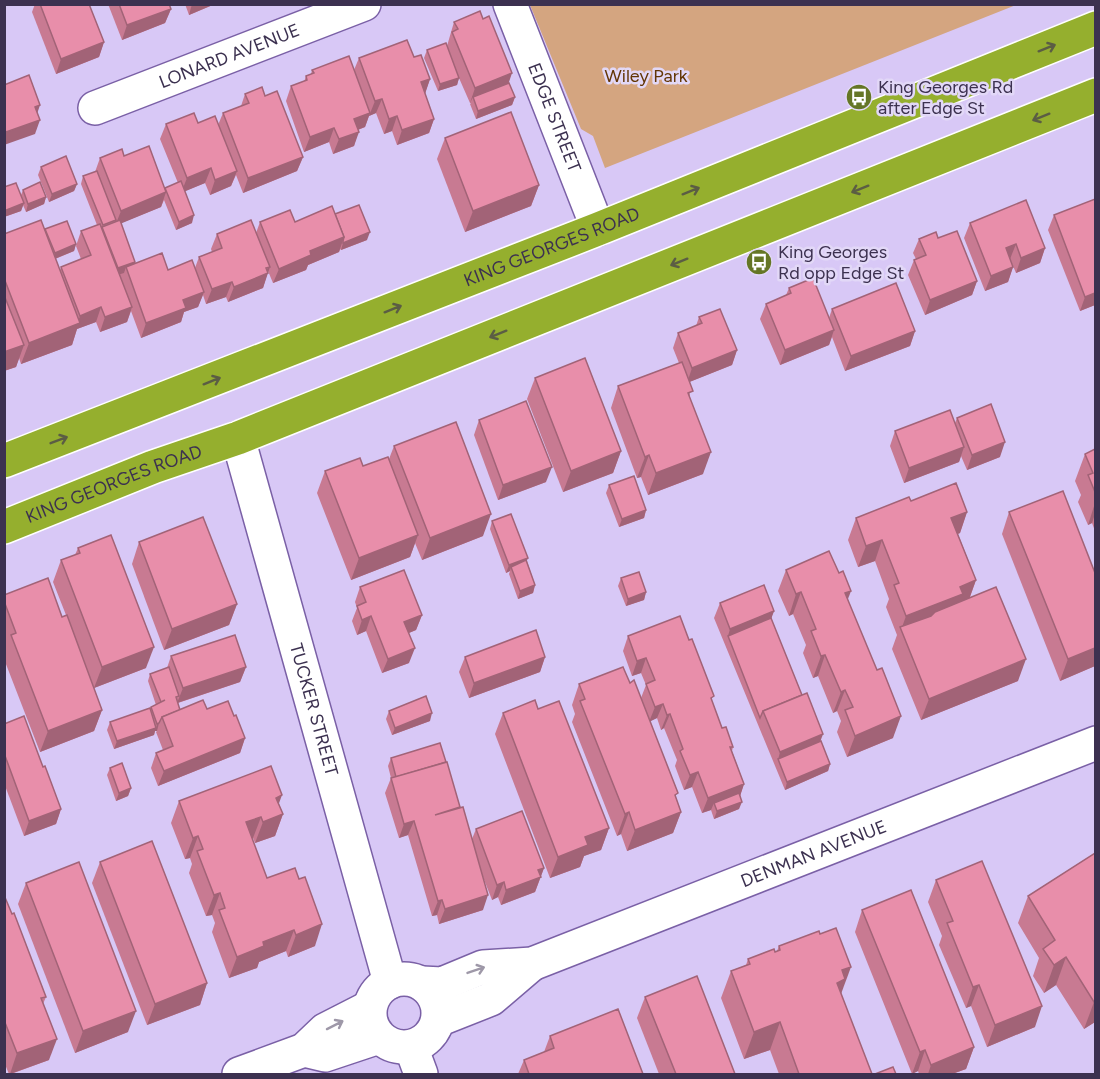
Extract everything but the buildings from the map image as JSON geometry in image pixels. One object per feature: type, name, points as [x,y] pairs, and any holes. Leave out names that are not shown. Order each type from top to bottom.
[{"type":"highway","name":"KING GEORGES ROAD","points":[[4,461],[598,229],[1095,28]]},
{"type":"highway","name":"KING GEORGES ROAD","points":[[4,527],[153,467],[238,438],[1095,95]]},
{"type":"street","name":"LONARD AVENUE","points":[[95,108],[364,4]]},
{"type":"street","name":"EDGE STREET","points":[[510,4],[598,229]]},
{"type":"street","name":"TUCKER STREET","points":[[238,438],[406,983]]},
{"type":"street","name":"DENMAN AVENUE","points":[[406,983],[442,984],[483,967],[532,964],[1095,743]]},
{"type":"street","name":"DENMAN AVENUE","points":[[438,1020],[491,999],[532,964]]},
{"type":"street","points":[[406,983],[431,991],[436,1000],[438,1020],[416,1061],[400,1047],[389,1044],[380,1037],[370,1017],[370,1006],[381,987],[406,983]]},
{"type":"street","points":[[239,1074],[304,1050],[325,1030],[370,1006]]},
{"type":"street","points":[[304,1050],[325,1055],[380,1037]]},
{"type":"green space","name":"Wiley Park","points":[[530,5],[1016,5],[605,168],[593,136],[581,129]]},
{"type":"place","name":"King Georges Rd after Edge St","points":[[859,97]]},
{"type":"place","name":"King Georges Rd opp Edge St","points":[[759,262]]}]
